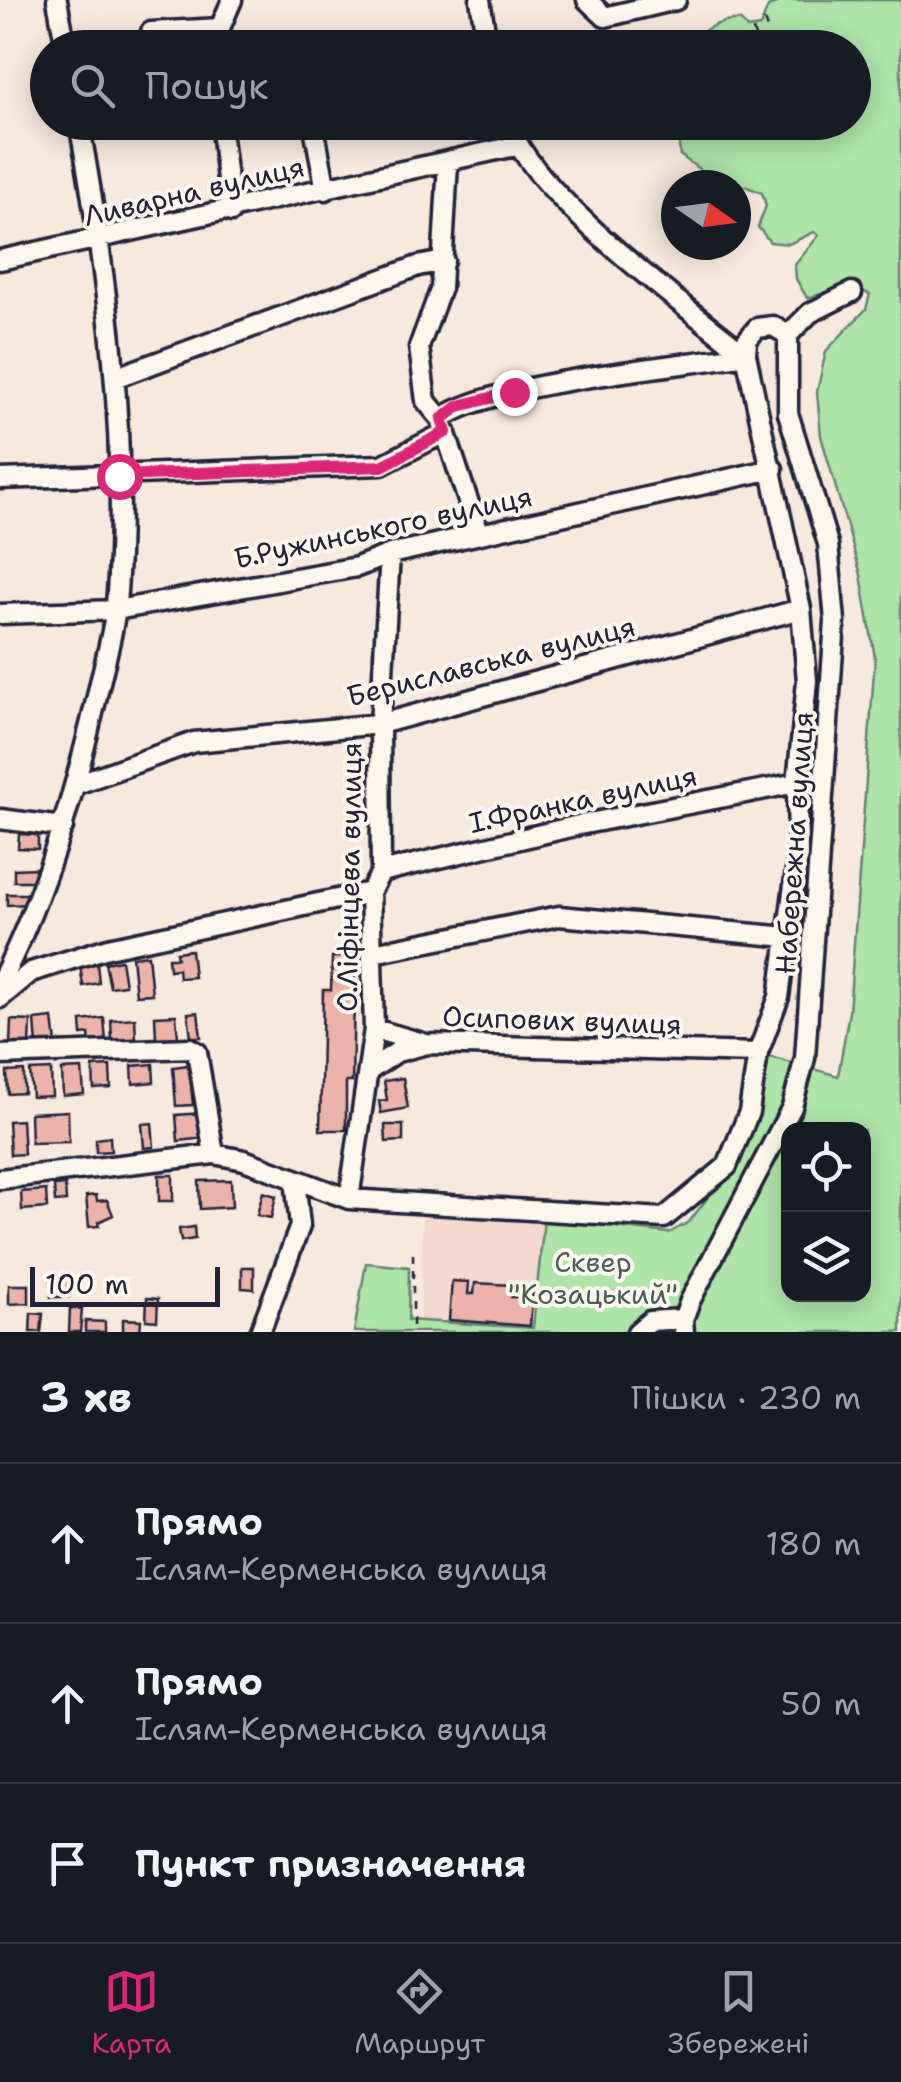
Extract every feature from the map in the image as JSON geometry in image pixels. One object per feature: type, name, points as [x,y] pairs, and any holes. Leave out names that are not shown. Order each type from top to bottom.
[{"type":"street","points":[[57,0],[63,30]]},
{"type":"street","points":[[185,30],[220,28],[232,0]]},
{"type":"street","points":[[480,0],[485,30]]},
{"type":"street","points":[[587,0],[605,17],[676,0]]},
{"type":"street","points":[[0,983],[24,937],[77,784],[116,610],[117,377],[82,140]]},
{"type":"street","points":[[222,140],[231,212]]},
{"type":"street","points":[[316,140],[326,190]]},
{"type":"street","points":[[514,140],[547,185],[746,355]]},
{"type":"street","name":"Ливарна вулиця","points":[[0,260],[100,241],[516,146]]},
{"type":"street","points":[[448,162],[444,261],[437,300],[419,347],[426,400],[444,426],[479,534]]},
{"type":"street","points":[[0,274],[28,255]]},
{"type":"street","points":[[117,377],[399,273],[444,261]]},
{"type":"street","points":[[0,1179],[214,1154],[349,1198],[664,1218],[727,1166],[748,1112],[758,1053],[779,997],[798,854],[797,783],[807,680],[801,608],[746,355],[747,340],[758,328],[773,326],[788,335],[810,313],[852,292]]},
{"type":"street","name":"Набережна вулиця","points":[[684,1325],[792,1107],[806,1058],[835,621],[828,544],[788,413],[788,335]]},
{"type":"street","points":[[0,479],[382,466],[444,426],[459,406],[514,392],[746,355]]},
{"type":"street","name":"Б.Ружинського вулиця","points":[[0,614],[116,610],[357,567],[390,554],[773,469]]},
{"type":"street","name":"О.Ліфінцева вулиця","points":[[349,1198],[374,1029],[370,892],[381,872],[380,724],[390,554]]},
{"type":"street","points":[[357,567],[388,592]]},
{"type":"street","name":"Бериславська вулиця","points":[[77,784],[194,742],[380,724],[801,608]]},
{"type":"street","name":"І.Франка вулиця","points":[[381,872],[579,825],[797,783]]},
{"type":"street","points":[[0,819],[63,827]]},
{"type":"street","points":[[0,998],[31,972],[108,948],[370,892]]},
{"type":"street","points":[[373,953],[559,916],[595,916],[788,937]]},
{"type":"street","points":[[374,1029],[426,1044]]},
{"type":"street","name":"Осипових вулиця","points":[[370,1070],[397,1052],[426,1044],[758,1053]]},
{"type":"street","points":[[0,1054],[190,1048],[197,1052],[214,1154]]},
{"type":"street","points":[[260,1332],[300,1226],[294,1179]]},
{"type":"street","points":[[637,1332],[650,1321],[684,1325]]},
{"type":"path","points":[[764,20],[768,30]]},
{"type":"path","points":[[413,1254],[413,1332]]},
{"type":"shaded area","points":[[423,1209],[544,1219],[534,1328],[420,1320]]},
{"type":"green space","name":"Сквер \"Козацький\"","points":[[784,0],[901,0],[901,1332],[354,1332],[366,1263],[409,1267],[408,1320],[533,1328],[544,1219],[669,1233],[689,1222],[735,1162],[755,1114],[767,1056],[838,1076],[849,1012],[875,658],[861,575],[821,436],[817,392],[826,351],[866,309],[870,294],[848,286],[807,298],[796,279],[795,265],[819,235],[814,232],[789,244],[770,242],[758,227],[766,206],[762,193],[751,188],[751,170],[700,170],[680,155],[679,140],[871,140],[871,30],[706,30],[734,21],[741,21],[747,29],[760,27],[768,7]]},
{"type":"building","points":[[19,834],[38,835],[38,849],[18,848]]},
{"type":"building","points":[[35,868],[35,881],[14,881],[14,869]]},
{"type":"building","points":[[7,894],[32,894],[32,904],[7,905]]},
{"type":"building","points":[[191,950],[194,977],[179,978],[178,969],[169,970],[168,958],[177,958],[176,952]]},
{"type":"building","points":[[148,955],[152,994],[136,995],[132,957]]},
{"type":"building","points":[[332,957],[355,957],[352,1082],[346,1082],[346,1130],[320,1130],[323,990],[331,990]]},
{"type":"building","points":[[121,960],[125,985],[110,987],[105,963]]},
{"type":"building","points":[[97,963],[99,983],[83,986],[80,965]]},
{"type":"building","points":[[198,1012],[201,1037],[191,1037],[188,1013]]},
{"type":"building","points":[[176,1015],[178,1037],[156,1038],[155,1016]]},
{"type":"building","points":[[53,1018],[56,1044],[37,1046],[35,1020]]},
{"type":"building","points":[[104,1018],[106,1042],[90,1044],[89,1034],[82,1035],[81,1021]]},
{"type":"building","points":[[135,1018],[136,1039],[112,1041],[111,1020]]},
{"type":"building","points":[[11,1020],[31,1021],[30,1045],[10,1044]]},
{"type":"building","points":[[153,1064],[154,1082],[133,1084],[132,1066]]},
{"type":"building","points":[[189,1065],[193,1105],[176,1106],[173,1067]]},
{"type":"building","points":[[110,1066],[111,1088],[94,1089],[93,1067]]},
{"type":"building","points":[[82,1069],[84,1094],[63,1096],[62,1070]]},
{"type":"building","points":[[51,1070],[52,1096],[32,1097],[30,1071]]},
{"type":"building","points":[[24,1071],[24,1093],[8,1094],[7,1072]]},
{"type":"building","points":[[403,1078],[408,1108],[381,1113],[379,1101],[387,1100],[384,1081]]},
{"type":"building","points":[[68,1111],[69,1142],[31,1143],[30,1113]]},
{"type":"building","points":[[203,1113],[205,1138],[178,1141],[176,1115]]},
{"type":"building","points":[[22,1120],[24,1154],[10,1155],[8,1121]]},
{"type":"building","points":[[152,1123],[154,1147],[144,1148],[142,1124]]},
{"type":"building","points":[[385,1125],[403,1125],[403,1141],[386,1142]]},
{"type":"building","points":[[110,1137],[111,1151],[96,1152],[96,1139]]},
{"type":"building","points":[[159,1175],[173,1175],[173,1201],[159,1201]]},
{"type":"building","points":[[231,1180],[232,1207],[200,1209],[199,1181]]},
{"type":"building","points":[[65,1185],[66,1201],[55,1202],[54,1186]]},
{"type":"building","points":[[46,1190],[47,1208],[22,1210],[21,1192]]},
{"type":"building","points":[[263,1192],[276,1196],[271,1218],[257,1215]]},
{"type":"building","points":[[96,1195],[97,1201],[107,1200],[113,1215],[98,1222],[99,1226],[89,1227],[86,1196]]},
{"type":"building","points":[[194,1227],[195,1239],[181,1241],[179,1229]]},
{"type":"building","points":[[242,1267],[254,1267],[254,1289],[242,1288]]},
{"type":"building","points":[[69,1277],[69,1297],[51,1297],[51,1278]]},
{"type":"building","points":[[452,1281],[469,1282],[468,1294],[474,1294],[475,1283],[512,1285],[511,1297],[518,1297],[519,1286],[533,1287],[530,1326],[449,1320]]},
{"type":"building","points":[[9,1285],[29,1285],[29,1303],[9,1304]]},
{"type":"building","points":[[147,1298],[158,1299],[157,1321],[146,1320]]},
{"type":"building","points":[[70,1308],[82,1309],[80,1332],[69,1332]]},
{"type":"building","points":[[31,1313],[43,1314],[41,1332],[30,1332]]},
{"type":"building","points":[[123,1319],[141,1320],[140,1332],[123,1332]]},
{"type":"building","points":[[85,1321],[105,1322],[105,1332],[85,1332]]},
{"type":"route","points":[[119,476],[382,466],[446,432],[442,419],[459,406],[514,392]]}]
